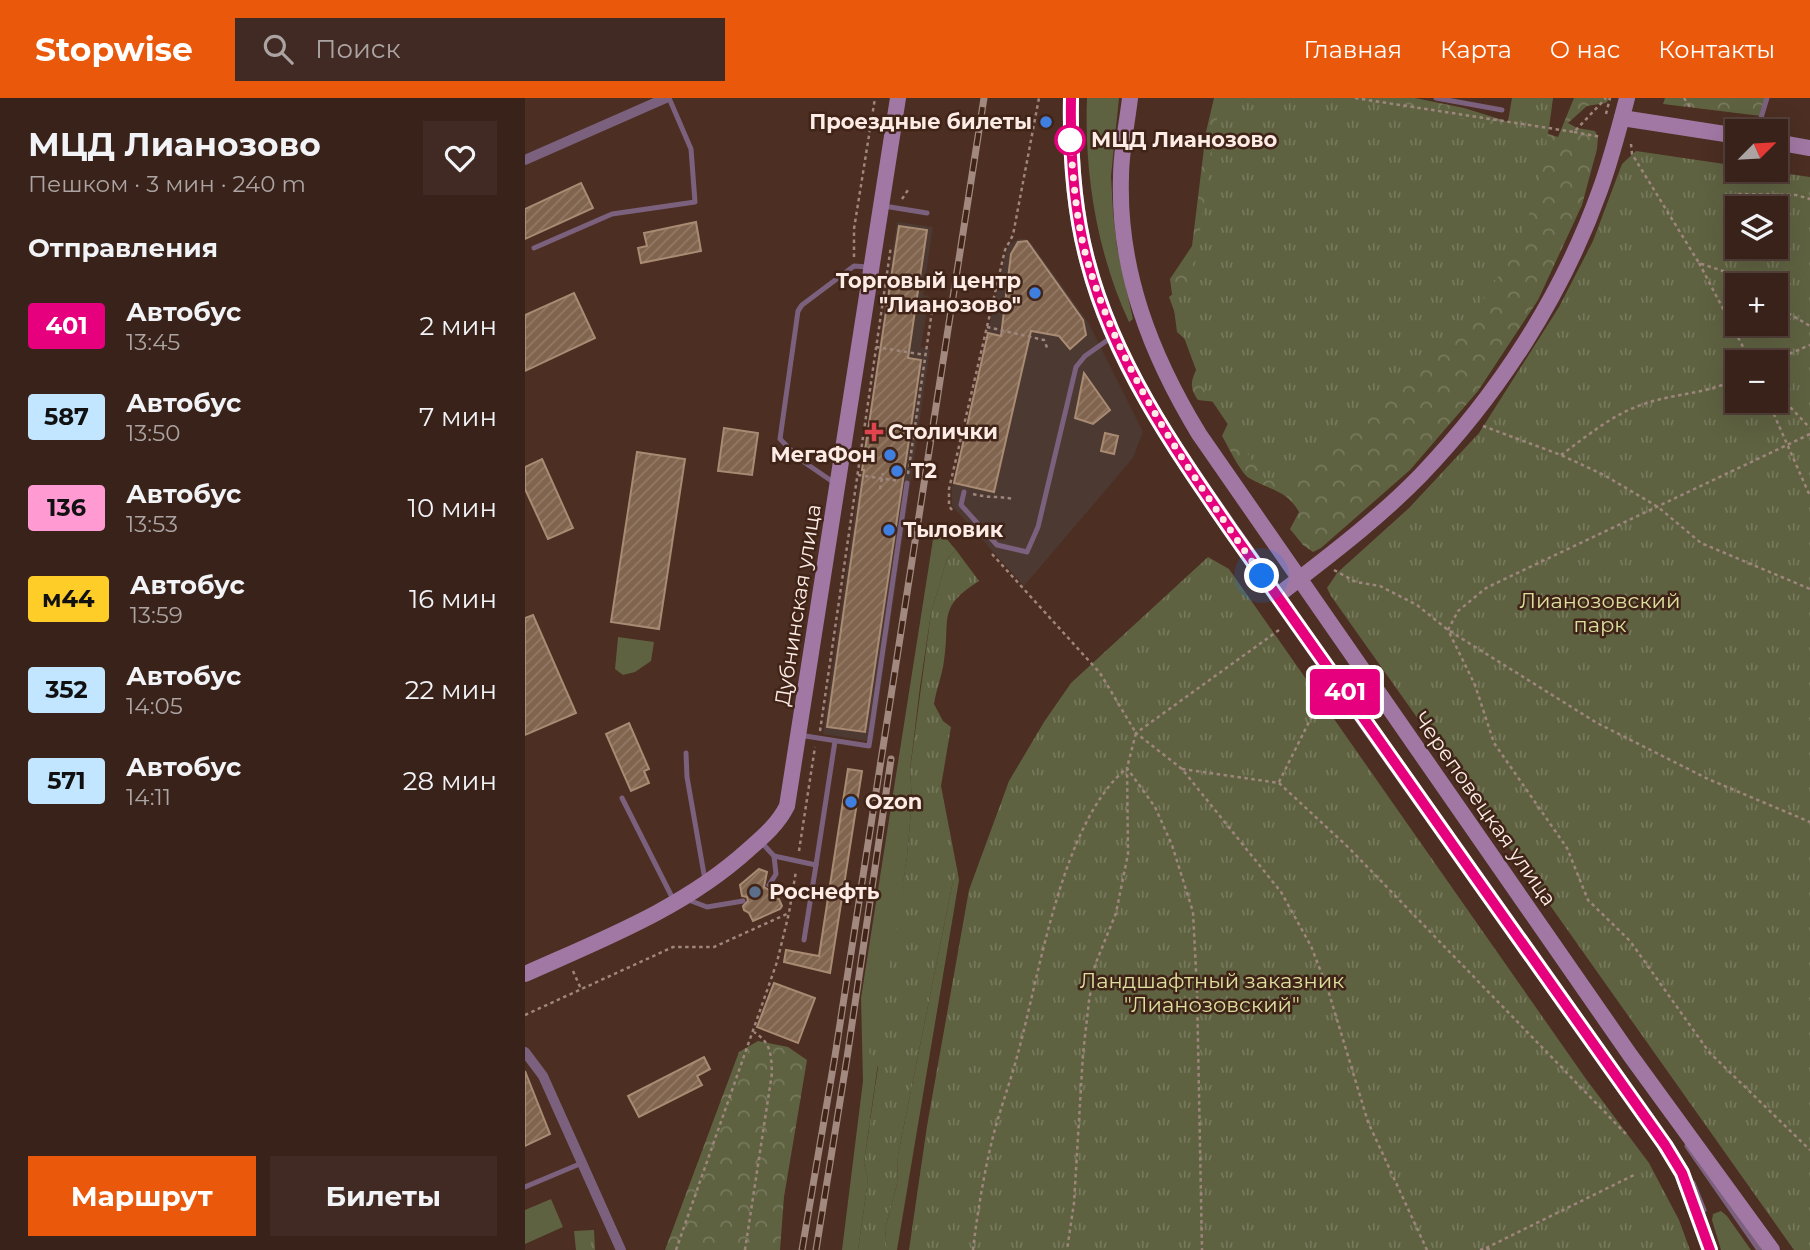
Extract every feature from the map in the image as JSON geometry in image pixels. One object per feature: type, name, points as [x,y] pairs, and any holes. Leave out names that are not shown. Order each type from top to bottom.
[{"type":"main road","name":"Дубнинская улица","points":[[525,974],[679,901],[734,863],[781,818],[787,806],[898,98]]},
{"type":"main road","points":[[1071,98],[1071,151],[1079,222],[1088,265],[1127,363],[1175,448],[1682,1173],[1710,1250]]},
{"type":"main road","name":"Череповецкая улица","points":[[1130,98],[1121,176],[1122,206],[1131,274],[1149,338],[1161,367],[1199,434],[1630,1055],[1772,1250]]},
{"type":"main road","points":[[1277,596],[1392,503],[1496,386],[1545,310],[1565,272],[1600,190],[1627,98]]},
{"type":"main road","points":[[1622,118],[1725,134]]},
{"type":"main road","points":[[1789,144],[1810,148]]},
{"type":"street","points":[[525,160],[667,98]]},
{"type":"street","points":[[525,1052],[543,1076],[621,1250]]},
{"type":"lane","points":[[534,248],[612,214],[695,202],[691,149],[667,98]]},
{"type":"lane","points":[[1436,98],[1502,110]]},
{"type":"lane","points":[[1760,119],[1766,98]]},
{"type":"lane","points":[[881,206],[926,213]]},
{"type":"lane","points":[[838,485],[801,460],[780,439],[798,311],[802,304],[854,266],[871,268]]},
{"type":"lane","points":[[964,492],[961,505],[997,545],[1027,552],[1038,527],[1076,367],[1085,356],[1114,335]]},
{"type":"lane","points":[[799,736],[869,746],[907,483]]},
{"type":"lane","points":[[804,940],[835,741]]},
{"type":"lane","points":[[687,753],[687,778],[706,883]]},
{"type":"lane","points":[[622,798],[679,901],[707,907],[743,901]]},
{"type":"lane","points":[[759,840],[774,856],[816,865]]},
{"type":"lane","points":[[769,885],[776,874],[774,856]]},
{"type":"lane","name":"Череповецкая улица","points":[[1630,1055],[1645,1086],[1759,1250]]},
{"type":"lane","points":[[1612,1071],[1636,1093],[1685,1166],[1697,1191],[1717,1250]]},
{"type":"lane","points":[[525,1187],[582,1163]]},
{"type":"path","points":[[854,266],[854,229],[875,98]]},
{"type":"path","points":[[958,516],[949,506],[949,489],[1005,250],[1013,234],[1039,98]]},
{"type":"path","points":[[1355,98],[1602,137]]},
{"type":"path","points":[[1574,132],[1608,98]]},
{"type":"path","points":[[1604,124],[1608,98]]},
{"type":"path","points":[[1684,98],[1690,107]]},
{"type":"path","points":[[1631,144],[1632,154],[1699,262],[1745,350]]},
{"type":"path","points":[[1738,194],[1796,195],[1810,199]]},
{"type":"path","points":[[1699,262],[1726,273]]},
{"type":"path","points":[[858,475],[907,483],[933,304]]},
{"type":"path","points":[[1788,313],[1810,326]]},
{"type":"path","points":[[987,327],[1044,340],[1048,350]]},
{"type":"path","points":[[895,351],[896,345]]},
{"type":"path","points":[[1788,354],[1810,345]]},
{"type":"path","points":[[876,347],[926,355]]},
{"type":"path","points":[[901,357],[902,351]]},
{"type":"path","points":[[1561,455],[1607,421],[1643,404],[1725,385]]},
{"type":"path","points":[[1788,405],[1810,428]]},
{"type":"path","points":[[1774,413],[1810,496]]},
{"type":"path","points":[[1479,424],[1561,455],[1604,475],[1658,507],[1701,543],[1810,589]]},
{"type":"path","points":[[1448,630],[1458,611],[1486,588],[1810,434]]},
{"type":"path","points":[[880,489],[883,474]]},
{"type":"path","points":[[949,489],[987,498],[999,496],[1013,499]]},
{"type":"path","points":[[985,547],[1100,673],[1136,733],[1182,769],[1281,892],[1311,946],[1328,990],[1369,1122],[1427,1250]]},
{"type":"path","points":[[1331,567],[1356,582],[1380,586],[1417,605],[1448,630],[1597,723],[1708,779],[1810,822]]},
{"type":"path","points":[[1067,1250],[1074,1203],[1083,1054],[1089,1002],[1095,965],[1116,913],[1128,855],[1127,768],[1136,733],[1279,630]]},
{"type":"path","points":[[1448,630],[1475,685],[1494,743],[1567,848],[1588,900],[1630,942],[1709,1052],[1810,1150]]},
{"type":"path","points":[[1279,783],[1323,694]]},
{"type":"path","points":[[973,1250],[991,1144],[1018,1052],[1053,912],[1069,864],[1087,825],[1115,778],[1127,768]]},
{"type":"path","points":[[1127,768],[1155,807],[1172,845],[1193,912],[1202,1250]]},
{"type":"path","points":[[1182,769],[1279,783],[1349,848],[1627,1135]]},
{"type":"path","points":[[525,1014],[673,947],[714,947],[789,913]]},
{"type":"path","points":[[573,971],[581,989]]},
{"type":"path","points":[[745,1250],[772,1073],[771,1050],[767,1040],[753,1031]]},
{"type":"path","points":[[1480,1250],[1488,1249],[1634,1175]]},
{"type":"shaded area","points":[[897,222],[933,227],[923,295],[929,296],[921,347],[930,349],[873,742],[823,734]]},
{"type":"shaded area","points":[[1018,239],[1026,239],[1032,244],[1088,322],[1143,432],[1133,458],[1024,586],[952,506],[952,487],[1006,253],[1010,244]]},
{"type":"green space","points":[[1087,98],[1119,98],[1111,176],[1117,247],[1133,319],[1129,322],[1109,268],[1095,212],[1088,155]]},
{"type":"green space","points":[[1214,98],[1415,98],[1464,108],[1558,137],[1574,98],[1610,98],[1606,103],[1587,106],[1568,123],[1577,128],[1595,131],[1598,137],[1597,149],[1582,205],[1538,300],[1478,391],[1410,470],[1321,548],[1313,552],[1303,545],[1290,529],[1299,512],[1289,499],[1249,478],[1234,458],[1222,436],[1230,419],[1225,403],[1198,400],[1192,381],[1199,363],[1188,342],[1177,332],[1170,279],[1192,246],[1206,132]]},
{"type":"green space","points":[[1220,98],[1347,98],[1507,127],[1512,98],[1553,98],[1537,189],[1528,218],[1504,268],[1487,293],[1468,319],[1405,387],[1360,424],[1281,480],[1264,478],[1202,386],[1169,297],[1193,278]]},
{"type":"green space","points":[[1665,98],[1767,98],[1761,116],[1663,104]]},
{"type":"green space","name":"Лианозовский парк","points":[[1636,151],[1725,164],[1725,182],[1789,182],[1789,174],[1810,177],[1810,1250],[1794,1250],[1327,588],[1337,573],[1409,508],[1479,433],[1559,307],[1593,241],[1622,164]]},
{"type":"green space","points":[[940,531],[956,550],[947,559],[931,613],[920,687],[910,770],[912,800],[907,856],[864,1163],[868,1180],[858,1250],[842,1250],[863,1081],[861,998],[934,533]]},
{"type":"green space","points":[[956,550],[979,581],[956,599],[948,615],[943,667],[934,704],[943,721],[951,727],[941,786],[958,874],[953,881],[898,1155],[897,1184],[885,1229],[887,1250],[858,1250],[868,1180],[864,1163],[878,1067],[869,1052],[893,950],[907,856],[912,800],[910,770],[931,613],[947,559]]},
{"type":"green space","name":"Ландшафтный заказник \"Лианозовский\"","points":[[1208,557],[1229,569],[1586,1079],[1649,1163],[1679,1220],[1690,1250],[909,1250],[927,1126],[969,890],[1009,781],[1071,683]]},
{"type":"green space","points":[[618,637],[654,642],[651,661],[635,672],[623,675],[615,669]]},
{"type":"green space","points":[[958,874],[897,1250],[887,1250],[885,1229],[897,1184],[898,1155],[953,881]]},
{"type":"green space","points":[[758,1041],[788,1047],[807,1060],[784,1197],[780,1250],[665,1250],[739,1052]]},
{"type":"green space","points":[[551,1199],[563,1227],[525,1244],[525,1210]]},
{"type":"green space","points":[[1721,1211],[1751,1250],[1721,1250],[1712,1220],[1713,1214]]},
{"type":"green space","points":[[594,1230],[595,1250],[576,1250],[574,1231]]},
{"type":"building","points":[[581,183],[593,208],[525,239],[525,209]]},
{"type":"building","points":[[696,222],[701,251],[641,263],[638,248],[647,246],[644,233]]},
{"type":"building","points":[[899,226],[927,230],[908,358],[921,360],[865,732],[827,727]]},
{"type":"building","points":[[1027,241],[1083,320],[1086,335],[1070,349],[1059,336],[1031,331],[994,492],[954,483],[988,333],[1001,336],[1011,254],[1018,242]]},
{"type":"building","points":[[574,293],[595,338],[525,371],[525,315]]},
{"type":"building","points":[[1084,373],[1110,410],[1093,424],[1075,418]]},
{"type":"building","points":[[724,428],[758,433],[752,475],[718,471]]},
{"type":"building","points":[[1105,433],[1118,436],[1114,454],[1101,451]]},
{"type":"building","points":[[637,452],[685,459],[659,629],[611,622]]},
{"type":"building","points":[[542,459],[573,528],[548,539],[525,489],[525,467]]},
{"type":"building","points":[[533,615],[576,713],[525,735],[525,618]]},
{"type":"building","points":[[629,723],[649,769],[644,771],[649,783],[631,791],[606,734]]},
{"type":"building","points":[[848,769],[862,771],[830,973],[784,962],[786,950],[819,956]]},
{"type":"building","name":"Роснефть","points":[[759,869],[767,872],[764,887],[769,890],[770,897],[779,899],[782,906],[753,921],[744,910],[743,906],[748,901],[747,897],[742,896],[740,885]]},
{"type":"building","points":[[774,983],[815,998],[798,1043],[757,1027]]},
{"type":"building","points":[[704,1057],[710,1069],[697,1076],[702,1085],[639,1117],[628,1096]]},
{"type":"building","points":[[525,1071],[550,1134],[525,1146]]},
{"type":"railway","points":[[802,1250],[835,1056],[984,98]]},
{"type":"railway","points":[[816,1250],[891,759]]},
{"type":"bus line","name":"401","points":[[1071,98],[1070,140],[1075,199],[1088,265],[1114,335],[1148,404],[1262,576],[1665,1145],[1682,1173],[1710,1250]]},
{"type":"place","name":"Проездные билеты","points":[[1046,122]]},
{"type":"place","name":"МЦД Лианозово","points":[[1070,140]]},
{"type":"place","name":"Торговый центр \"Лианозово\"","points":[[1035,293]]},
{"type":"place","name":"Столички","points":[[874,432]]},
{"type":"place","name":"МегаФон","points":[[890,455]]},
{"type":"place","name":"T2","points":[[897,471]]},
{"type":"place","name":"Тыловик","points":[[889,530]]},
{"type":"place","name":"Ozon","points":[[851,802]]},
{"type":"place","name":"Роснефть","points":[[755,892]]},
{"type":"route","points":[[1070,140],[1075,199],[1084,249],[1114,335],[1148,404],[1175,448],[1262,576]]}]
